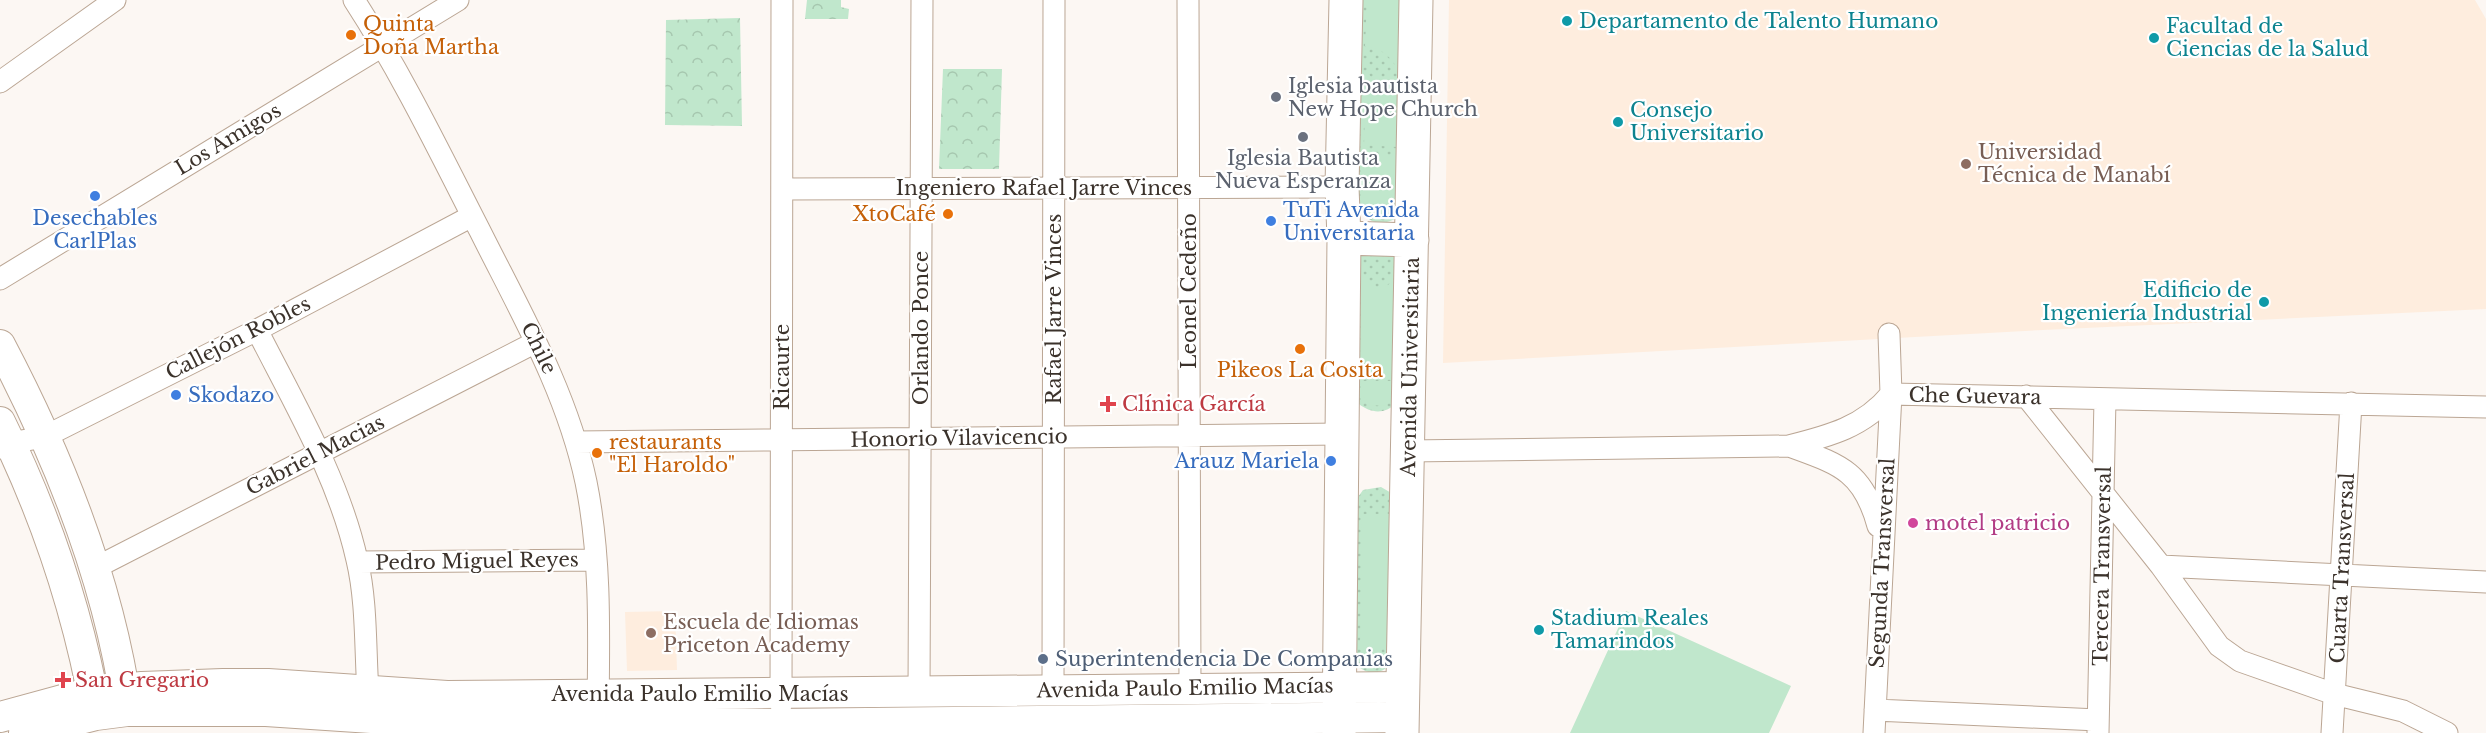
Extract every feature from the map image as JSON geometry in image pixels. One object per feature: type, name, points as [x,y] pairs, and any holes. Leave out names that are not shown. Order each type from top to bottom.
[{"type":"main road","points":[[1332,708],[1342,434],[1344,238],[1342,187],[1346,0]]},
{"type":"main road","name":"Avenida Universitaria","points":[[1402,712],[1416,0]]},
{"type":"main road","points":[[1344,238],[1412,240]]},
{"type":"main road","points":[[0,345],[44,437],[95,568],[112,630],[111,709]]},
{"type":"main road","points":[[3,438],[57,561],[79,634],[111,709]]},
{"type":"main road","name":"Avenida Paulo Emilio Macías","points":[[0,717],[111,709],[268,684],[447,696],[598,717],[781,729],[1186,726],[1332,708]]},
{"type":"main road","name":"Avenida Paulo Emilio Macías","points":[[24,733],[111,709],[214,711],[294,723],[386,719],[471,726],[598,717],[781,695],[1053,689],[1190,689],[1332,708],[1402,712]]},
{"type":"street","points":[[0,82],[115,0]]},
{"type":"street","name":"Chile","points":[[354,0],[383,44],[536,342],[565,407],[586,483],[596,560],[598,717]]},
{"type":"street","name":"Los Amigos","points":[[0,279],[458,0]]},
{"type":"street","name":"Ricaurte","points":[[781,729],[782,0]]},
{"type":"street","name":"Orlando Ponce","points":[[919,693],[922,0]]},
{"type":"street","name":"Rafael Jarre Vinces","points":[[1053,689],[1054,0]]},
{"type":"street","name":"Leonel Cedeño","points":[[1188,0],[1190,689]]},
{"type":"street","name":"Ingeniero Rafael Jarre Vinces","points":[[782,189],[1342,187]]},
{"type":"street","name":"Callejón Robles","points":[[3,438],[44,437],[257,330],[472,216]]},
{"type":"street","points":[[257,330],[319,453],[344,515],[358,562],[368,692]]},
{"type":"street","points":[[1890,334],[1891,394]]},
{"type":"street","name":"Gabriel Macias","points":[[95,568],[536,342]]},
{"type":"street","name":"Che Guevara","points":[[1408,450],[1789,446],[1834,435],[1850,427],[1880,407],[1891,394],[2486,406]]},
{"type":"street","name":"Segunda Transversal","points":[[1874,733],[1891,394]]},
{"type":"street","points":[[2026,396],[2161,566],[2219,646],[2230,655],[2334,694],[2403,711],[2447,733]]},
{"type":"street","name":"Tercera Transversal","points":[[2098,727],[2105,399]]},
{"type":"street","name":"Cuarta Transversal","points":[[2332,733],[2351,404]]},
{"type":"street","name":"Honorio Vilavicencio","points":[[576,442],[1342,434]]},
{"type":"street","points":[[1789,446],[1847,471],[1864,489],[1872,505],[1883,543]]},
{"type":"street","name":"Pedro Miguel Reyes","points":[[358,562],[596,560]]},
{"type":"street","points":[[2161,566],[2486,582]]},
{"type":"street","points":[[1875,710],[2098,727]]},
{"type":"shaded area","name":"Universidad Técnica de Manabí","points":[[1449,0],[2475,0],[2486,19],[2486,309],[2043,330],[1443,363]]},
{"type":"shaded area","name":"Escuela de Idiomas Priceton Academy","points":[[675,611],[677,670],[627,671],[625,612]]},
{"type":"green space","points":[[807,0],[841,0],[841,7],[849,9],[848,19],[805,19]]},
{"type":"green space","points":[[1358,0],[1407,0],[1398,217],[1384,223],[1368,218],[1355,203]]},
{"type":"green space","points":[[1367,0],[1399,0],[1399,71],[1385,54],[1365,46]]},
{"type":"green space","points":[[740,18],[742,126],[665,125],[666,20]]},
{"type":"green space","points":[[943,69],[1002,69],[999,169],[939,169]]},
{"type":"green space","points":[[1366,70],[1378,87],[1397,98],[1397,147],[1364,145]]},
{"type":"green space","points":[[1363,155],[1397,155],[1397,204],[1388,213],[1374,215],[1363,205]]},
{"type":"green space","points":[[1396,254],[1396,403],[1382,411],[1373,411],[1359,404],[1356,267],[1361,255]]},
{"type":"green space","points":[[1362,277],[1375,287],[1388,285],[1396,278],[1394,374],[1360,373]]},
{"type":"green space","points":[[1360,381],[1395,381],[1392,396],[1384,406],[1371,405],[1363,396]]},
{"type":"green space","points":[[1381,487],[1393,494],[1391,664],[1382,671],[1368,672],[1354,663],[1356,500],[1363,490]]},
{"type":"green space","points":[[1362,514],[1390,514],[1388,648],[1360,648]]},
{"type":"green space","points":[[1626,611],[1791,686],[1769,733],[1570,733]]},
{"type":"place","name":"Departamento de Talento Humano","points":[[1567,21]]},
{"type":"place","name":"Quinta Doña Martha","points":[[351,35]]},
{"type":"place","name":"Facultad de Ciencias de la Salud","points":[[2154,38]]},
{"type":"place","name":"Iglesia bautista New Hope Church","points":[[1276,97]]},
{"type":"place","name":"Consejo Universitario","points":[[1618,122]]},
{"type":"place","name":"Iglesia Bautista Nueva Esperanza","points":[[1303,137]]},
{"type":"place","name":"Universidad Técnica de Manabí","points":[[1966,164]]},
{"type":"place","name":"Desechables CarlPlas","points":[[95,196]]},
{"type":"place","name":"XtoCafé","points":[[948,214]]},
{"type":"place","name":"TuTi Avenida Universitaria","points":[[1271,221]]},
{"type":"place","name":"Edificio de Ingeniería Industrial","points":[[2264,302]]},
{"type":"place","name":"Pikeos La Cosita","points":[[1300,349]]},
{"type":"place","name":"Skodazo","points":[[176,395]]},
{"type":"place","name":"Clínica García","points":[[1108,404]]},
{"type":"place","name":"restaurants \"El Haroldo\"","points":[[597,453]]},
{"type":"place","name":"Arauz Mariela","points":[[1331,461]]},
{"type":"place","name":"motel patricio","points":[[1913,523]]},
{"type":"place","name":"Stadium Reales Tamarindos","points":[[1539,630]]},
{"type":"place","name":"Escuela de Idiomas Priceton Academy","points":[[651,633]]},
{"type":"place","name":"Superintendencia De Companias","points":[[1043,659]]},
{"type":"place","name":"San Gregario","points":[[63,680]]}]
